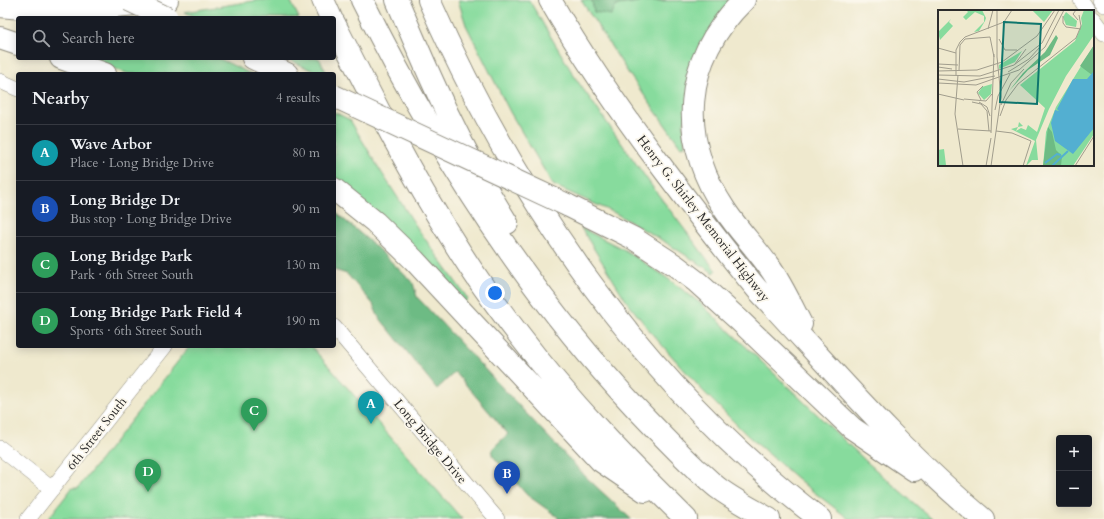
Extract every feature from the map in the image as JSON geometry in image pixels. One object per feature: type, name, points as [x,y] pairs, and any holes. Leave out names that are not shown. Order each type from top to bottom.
[{"type":"highway","points":[[129,0],[163,16]]},
{"type":"highway","points":[[0,6],[40,9],[90,9],[118,7],[167,0]]},
{"type":"highway","points":[[397,0],[440,97],[482,180],[516,236],[564,306],[611,363],[666,423],[723,477],[774,519]]},
{"type":"highway","points":[[429,0],[455,57],[494,133],[564,246],[587,279],[638,345],[663,374],[720,433],[780,487],[820,519]]},
{"type":"highway","points":[[443,0],[469,60],[494,133]]},
{"type":"highway","name":"Henry G. Shirley Memorial Highway","points":[[550,0],[598,79],[694,210],[757,289],[888,431],[928,470],[983,519]]},
{"type":"highway","points":[[744,0],[732,12],[721,27],[711,42],[703,60],[694,95],[694,139],[702,167],[715,195],[738,228],[770,268],[816,353]]},
{"type":"highway","points":[[363,1],[404,82],[432,131],[493,227],[559,319],[609,379],[658,432],[686,459],[717,488],[770,519]]},
{"type":"highway","points":[[336,26],[388,129],[427,198],[452,239],[493,300],[519,336],[571,399],[624,457],[685,519]]},
{"type":"highway","points":[[0,38],[16,43]]},
{"type":"highway","points":[[66,60],[100,72]]},
{"type":"highway","points":[[257,60],[283,72]]},
{"type":"highway","points":[[336,97],[589,215],[634,238],[676,266],[716,299],[852,428],[966,505]]},
{"type":"highway","points":[[336,191],[374,222],[414,260],[600,460],[685,519]]},
{"type":"street","points":[[1080,0],[1087,10]]},
{"type":"street","points":[[1100,0],[1104,5]]},
{"type":"street","points":[[1094,20],[1104,34]]},
{"type":"street","points":[[0,81],[16,88]]},
{"type":"street","name":"Long Bridge Drive","points":[[336,329],[497,519]]},
{"type":"street","name":"6th Street South","points":[[28,519],[163,348]]},
{"type":"street","points":[[0,448],[52,489]]},
{"type":"green space","points":[[259,0],[290,0],[298,16],[193,16],[185,12]]},
{"type":"green space","points":[[458,0],[529,0],[576,79],[654,189],[716,271],[714,273],[615,213],[553,185],[510,112],[466,25]]},
{"type":"green space","points":[[581,0],[592,0],[594,12],[617,5],[645,1],[734,0],[683,125],[685,146],[681,147],[629,74]]},
{"type":"green space","points":[[592,0],[666,0],[617,5],[611,15],[594,12]]},
{"type":"green space","points":[[90,60],[222,60],[247,72],[124,72]]},
{"type":"green space","points":[[289,60],[320,60],[326,72],[316,72]]},
{"type":"green space","points":[[336,113],[350,120],[418,229],[468,299],[465,302],[336,182]]},
{"type":"green space","points":[[336,213],[374,245],[413,283],[417,297],[586,477],[631,519],[558,519],[558,517],[527,495],[492,455],[493,448],[508,434],[455,372],[437,389],[378,316],[373,304],[347,274],[336,271]]},
{"type":"green space","points":[[581,228],[623,249],[663,275],[700,303],[868,463],[932,519],[849,519],[806,486],[748,436],[703,391],[653,335],[627,302]]},
{"type":"green space","points":[[188,348],[313,348],[462,519],[48,519],[72,488],[78,488]]},
{"type":"place","name":"Wave Arbor","points":[[371,424]]},
{"type":"place","name":"Long Bridge Park","points":[[254,431]]},
{"type":"place","name":"Long Bridge Park Field 4","points":[[148,492]]},
{"type":"place","name":"Long Bridge Dr","points":[[507,494]]}]
